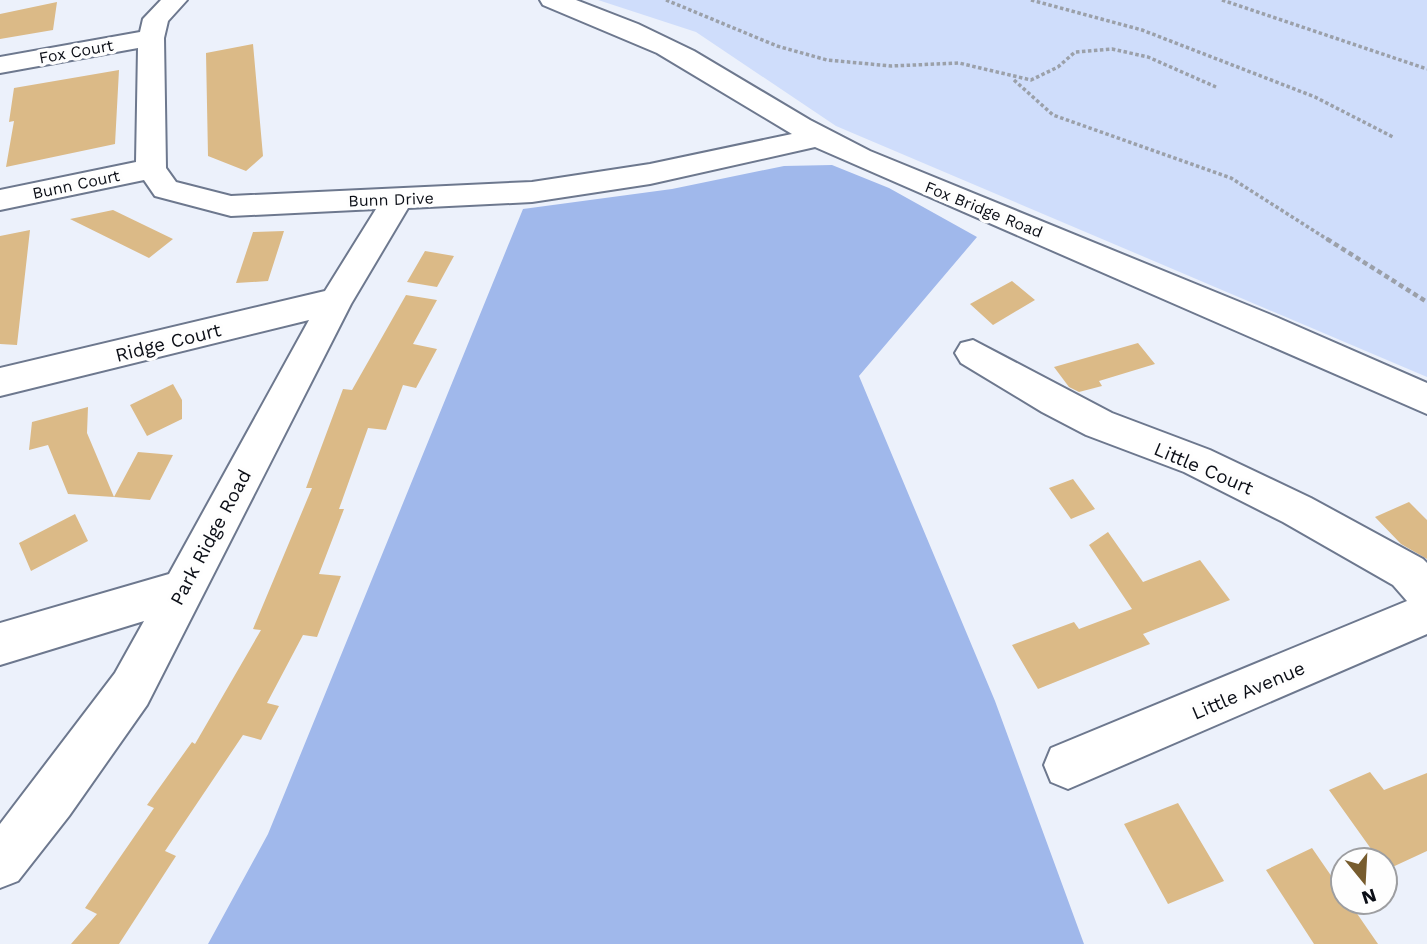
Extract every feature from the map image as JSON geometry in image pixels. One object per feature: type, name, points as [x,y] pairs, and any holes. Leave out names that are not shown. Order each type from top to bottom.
[{"type":"street","points":[[151,169],[151,38],[156,19],[175,0]]},
{"type":"street","name":"Fox Bridge Road","points":[[552,0],[606,18],[702,66],[816,138],[1264,326],[1427,398]]},
{"type":"street","name":"Fox Court","points":[[0,65],[151,38]]},
{"type":"street","name":"Bunn Drive","points":[[151,169],[166,189],[231,206],[532,192],[650,174],[816,138]]},
{"type":"street","name":"Bunn Court","points":[[0,200],[151,169]]},
{"type":"street","name":"Park Ridge Road","points":[[0,863],[52,799],[131,689],[336,301],[399,198]]},
{"type":"street","name":"Ridge Court","points":[[0,382],[336,301]]},
{"type":"street","name":"Little Court","points":[[974,353],[1055,402],[1099,424],[1197,461],[1297,510],[1408,572],[1427,592]]},
{"type":"street","points":[[0,644],[181,590]]},
{"type":"street","name":"Little Avenue","points":[[1068,765],[1427,612]]},
{"type":"path","points":[[666,0],[714,17],[760,41],[816,58],[898,67],[961,63],[1014,80],[1042,78],[1061,68],[1075,52],[1101,48],[1145,56],[1216,87]]},
{"type":"path","points":[[1031,0],[1142,30],[1315,97],[1393,137]]},
{"type":"path","points":[[1222,0],[1427,69]]},
{"type":"path","points":[[1014,80],[1054,114],[1073,124],[1231,178],[1427,302]]},
{"type":"shaded area","points":[[598,0],[1427,0],[1427,377],[836,126],[696,32]]},
{"type":"shaded area","points":[[832,165],[889,188],[977,237],[859,376],[995,701],[1084,944],[208,944],[268,834],[523,209],[672,189],[784,166]]},
{"type":"building","points":[[57,2],[53,30],[0,39],[0,14]]},
{"type":"building","points":[[253,44],[263,156],[246,171],[208,156],[206,53]]},
{"type":"building","points":[[119,70],[115,144],[6,167],[14,121],[9,122],[14,88]]},
{"type":"building","points":[[113,210],[173,239],[149,258],[70,219]]},
{"type":"building","points":[[30,230],[17,345],[0,344],[0,236]]},
{"type":"building","points":[[284,231],[268,281],[236,283],[253,232]]},
{"type":"building","points":[[425,251],[454,256],[437,287],[407,282]]},
{"type":"building","points":[[1012,281],[1035,300],[993,325],[970,304]]},
{"type":"building","points":[[406,295],[437,300],[413,344],[437,349],[416,388],[403,385],[386,430],[368,428],[339,509],[344,509],[319,574],[341,576],[317,637],[303,635],[267,703],[279,706],[261,740],[243,735],[165,851],[176,856],[119,944],[71,944],[97,914],[85,908],[154,808],[147,805],[192,742],[195,744],[261,630],[253,629],[312,488],[306,488],[343,389],[352,390]]},
{"type":"building","points":[[1138,343],[1155,364],[1099,381],[1102,386],[1079,392],[1069,387],[1054,367]]},
{"type":"building","points":[[173,384],[182,400],[182,419],[147,436],[130,405]]},
{"type":"building","points":[[88,407],[87,433],[114,497],[68,494],[48,445],[29,450],[32,422]]},
{"type":"building","points":[[138,452],[173,455],[150,500],[114,497]]},
{"type":"building","points":[[1073,479],[1095,509],[1071,519],[1049,488]]},
{"type":"building","points":[[1409,502],[1427,520],[1427,559],[1401,544],[1375,517]]},
{"type":"building","points":[[75,514],[88,541],[31,571],[19,543]]},
{"type":"building","points":[[1108,532],[1143,582],[1200,560],[1230,600],[1143,634],[1150,644],[1038,689],[1012,645],[1074,622],[1079,629],[1132,609],[1089,545]]},
{"type":"building","points":[[1370,772],[1384,790],[1427,773],[1427,851],[1399,864],[1399,846],[1369,846],[1329,790]]},
{"type":"building","points":[[1178,803],[1224,881],[1168,904],[1124,824]]},
{"type":"building","points":[[1312,848],[1329,873],[1329,916],[1359,916],[1378,944],[1314,944],[1266,870]]}]
